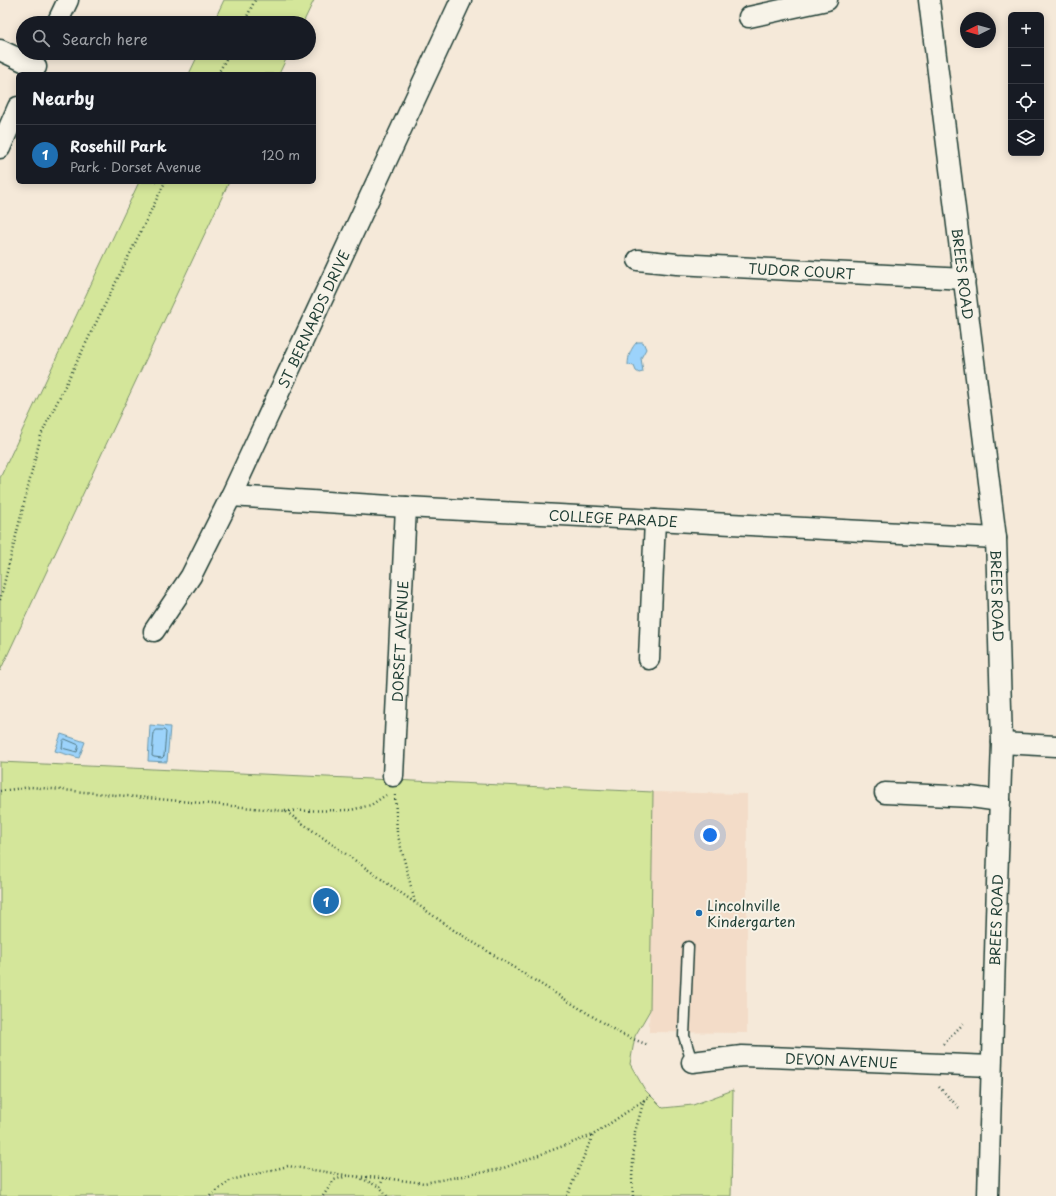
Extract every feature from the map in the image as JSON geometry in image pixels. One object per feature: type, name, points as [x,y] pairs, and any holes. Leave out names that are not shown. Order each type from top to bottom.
[{"type":"street","points":[[60,16],[68,0]]},
{"type":"street","name":"ST BERNARDS DRIVE","points":[[154,631],[191,576],[231,496],[461,0]]},
{"type":"street","points":[[750,17],[827,0]]},
{"type":"street","name":"BREES ROAD","points":[[929,0],[965,279],[996,538],[1002,743],[988,1196]]},
{"type":"street","points":[[0,50],[16,56]]},
{"type":"street","points":[[25,60],[37,65]]},
{"type":"street","points":[[0,148],[16,112]]},
{"type":"street","name":"TUDOR COURT","points":[[638,260],[677,264],[965,279]]},
{"type":"street","name":"COLLEGE PARADE","points":[[231,496],[406,508],[996,538]]},
{"type":"street","name":"DORSET AVENUE","points":[[392,785],[406,508]]},
{"type":"street","points":[[649,659],[655,520]]},
{"type":"street","points":[[1002,743],[1056,746]]},
{"type":"street","points":[[885,793],[971,797],[1000,801]]},
{"type":"street","name":"DEVON AVENUE","points":[[692,1062],[742,1056],[991,1066]]},
{"type":"lane","points":[[688,947],[684,1036],[692,1062]]},
{"type":"path","points":[[247,16],[255,0]]},
{"type":"path","points":[[219,72],[225,60]]},
{"type":"path","points":[[0,600],[41,435],[164,184]]},
{"type":"path","points":[[0,791],[31,787],[284,810],[350,810],[371,805],[386,795],[392,785]]},
{"type":"path","points":[[392,785],[397,832],[415,902]]},
{"type":"path","points":[[284,810],[455,931],[621,1034],[648,1045]]},
{"type":"path","points":[[941,1045],[964,1023]]},
{"type":"path","points":[[938,1087],[961,1110]]},
{"type":"path","points":[[210,1196],[231,1180],[288,1166],[348,1176],[383,1178],[424,1183],[501,1170],[593,1135],[652,1094]]},
{"type":"path","points":[[633,1196],[632,1178],[635,1132],[644,1099]]},
{"type":"path","points":[[567,1196],[593,1135]]},
{"type":"path","points":[[323,1196],[334,1180],[348,1176]]},
{"type":"path","points":[[357,1177],[380,1187],[387,1196]]},
{"type":"path","points":[[380,1187],[383,1178]]},
{"type":"shaded area","name":"Lincolnville Kindergarten","points":[[653,792],[747,794],[747,1033],[649,1032]]},
{"type":"green space","points":[[224,0],[314,0],[306,16],[216,16]]},
{"type":"green space","points":[[196,60],[286,60],[280,72],[190,72]]},
{"type":"green space","points":[[138,184],[228,184],[0,671],[0,478]]},
{"type":"green space","points":[[0,762],[653,792],[650,1010],[635,1036],[630,1064],[645,1090],[663,1108],[693,1105],[733,1090],[731,1196],[0,1196]]},
{"type":"water","points":[[637,342],[643,342],[646,349],[641,358],[643,372],[639,373],[636,371],[634,366],[628,365],[630,352]]},
{"type":"water","points":[[150,725],[170,727],[167,762],[148,761]]},
{"type":"water","points":[[61,734],[85,742],[79,758],[55,751]]},
{"type":"place","name":"Rosehill Park","points":[[326,901]]},
{"type":"place","name":"Lincolnville Kindergarten","points":[[699,913]]}]
